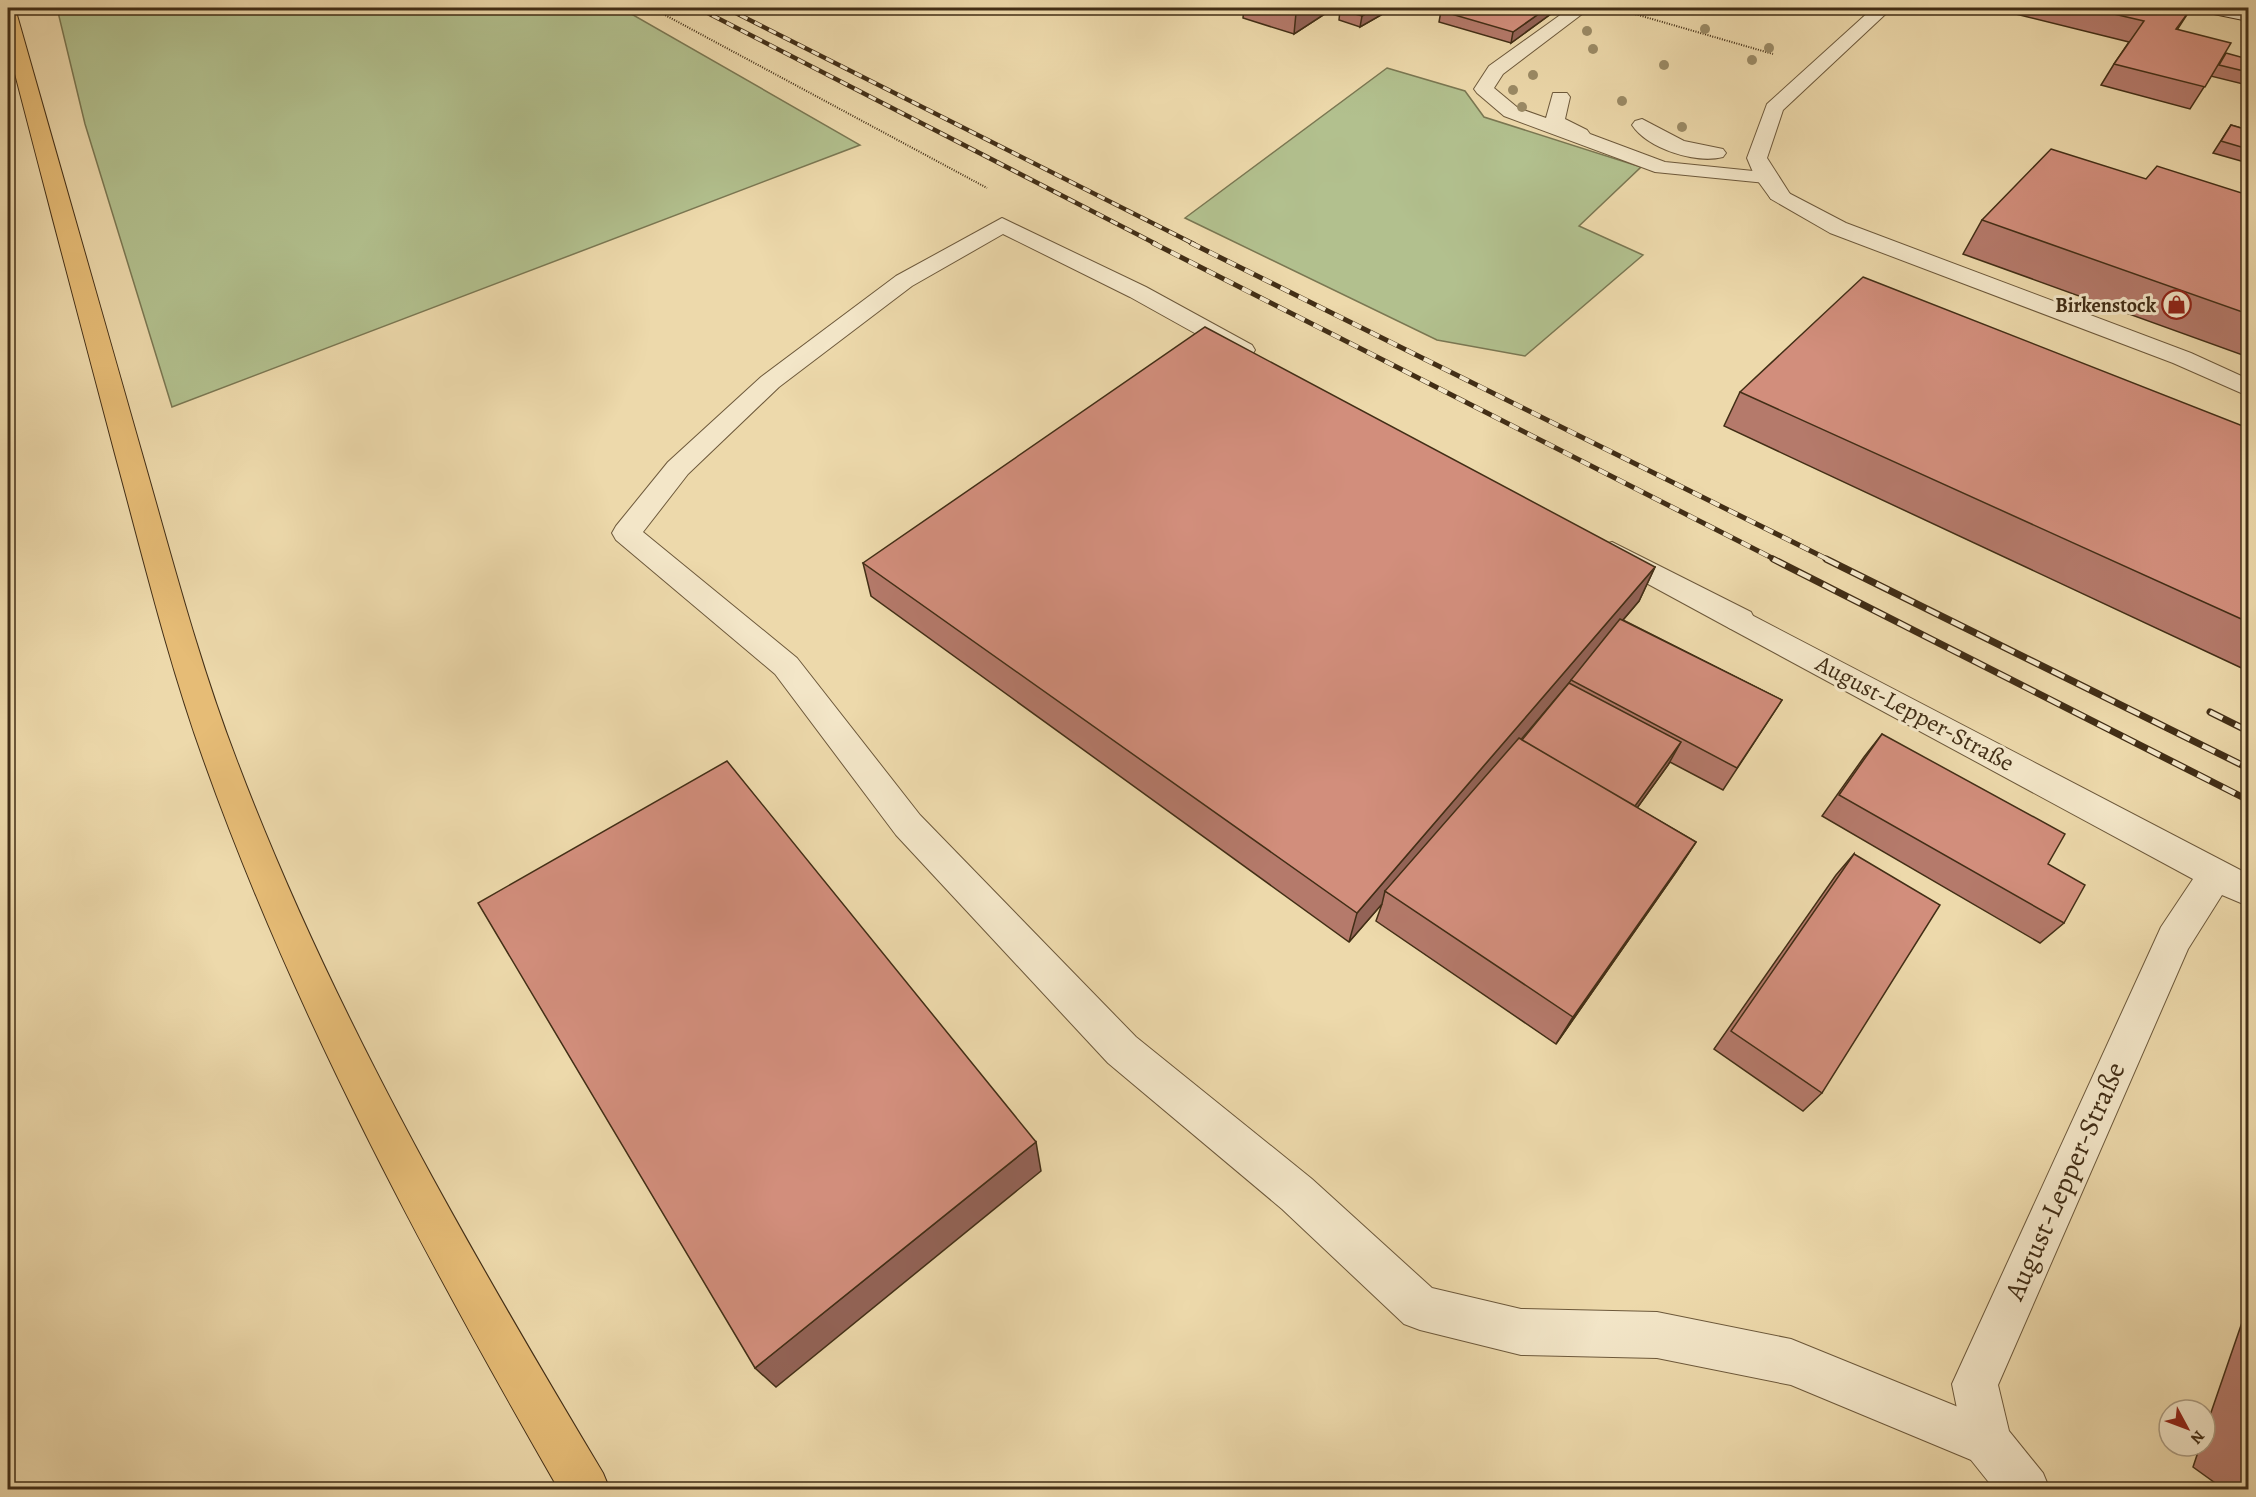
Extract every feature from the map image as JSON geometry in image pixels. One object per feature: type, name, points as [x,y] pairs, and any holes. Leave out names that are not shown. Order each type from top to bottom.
[{"type":"main road","points":[[8,15],[178,630],[220,760],[279,911],[362,1088],[488,1325],[586,1490]]},
{"type":"street","points":[[1581,8],[1496,70],[1484,89],[1511,112],[1662,168],[1772,186],[1838,228],[2182,358],[2248,388]]},
{"type":"street","points":[[1772,186],[1757,158],[1774,108],[1883,8]]},
{"type":"street","points":[[2211,8],[2248,16]]},
{"type":"street","points":[[1560,97],[1555,121],[1609,149]]},
{"type":"street","points":[[1642,125],[1657,139],[1681,149],[1757,158]]},
{"type":"street","points":[[1264,362],[1138,292],[1002,225],[904,281],[770,382],[678,468],[627,533],[786,666],[908,825],[1122,1050],[1297,1194],[1420,1308],[1521,1332],[1658,1335],[1791,1362],[1988,1443]]},
{"type":"street","name":"August-Lepper-Straße","points":[[1587,539],[2233,882],[2174,939],[1975,1384],[1988,1443],[2026,1490]]},
{"type":"path","points":[[651,8],[990,190]]},
{"type":"path","points":[[1612,8],[1819,67]]},
{"type":"green space","points":[[57,8],[621,8],[860,145],[172,407],[85,124]]},
{"type":"green space","points":[[1387,68],[1465,91],[1484,117],[1641,167],[1579,226],[1643,255],[1525,356],[1437,340],[1185,218]]},
{"type":"building","points":[[1279,8],[1304,8],[1296,13]]},
{"type":"building","points":[[1376,8],[1362,16],[1340,10]]},
{"type":"building","points":[[1446,8],[1547,8],[1513,32],[1441,11]]},
{"type":"building","points":[[2088,8],[2180,8],[2190,10],[2176,29],[2231,43],[2205,87],[2114,64],[2144,21]]},
{"type":"building","points":[[2226,53],[2248,59],[2248,72],[2219,65]]},
{"type":"building","points":[[2231,125],[2248,130],[2248,149],[2221,141]]},
{"type":"building","points":[[2051,149],[2146,179],[2157,166],[2248,195],[2248,314],[1982,220]]},
{"type":"building","points":[[1863,277],[2248,428],[2248,622],[1740,392]]},
{"type":"building","points":[[1205,327],[1655,567],[1357,913],[863,563]]},
{"type":"building","points":[[1620,619],[1782,700],[1737,768],[1571,680]]},
{"type":"building","points":[[1569,683],[1681,742],[1635,806],[1522,740]]},
{"type":"building","points":[[1882,734],[2065,834],[2048,864],[2085,885],[2064,923],[1839,795]]},
{"type":"building","points":[[1519,738],[1696,842],[1573,1017],[1385,891]]},
{"type":"building","points":[[727,761],[1036,1142],[755,1368],[478,903]]},
{"type":"building","points":[[1854,854],[1940,905],[1822,1093],[1731,1031]]},
{"type":"railway","points":[[698,8],[1156,244]]},
{"type":"railway","points":[[726,8],[1194,244]]},
{"type":"railway","points":[[1153,243],[1776,560]]},
{"type":"railway","points":[[1191,243],[1829,560]]},
{"type":"railway","points":[[1773,559],[2248,800]]},
{"type":"railway","points":[[1826,559],[2248,768]]},
{"type":"railway","points":[[2210,712],[2248,731]]},
{"type":"place","name":"Birkenstock","points":[[2177,305]]}]
